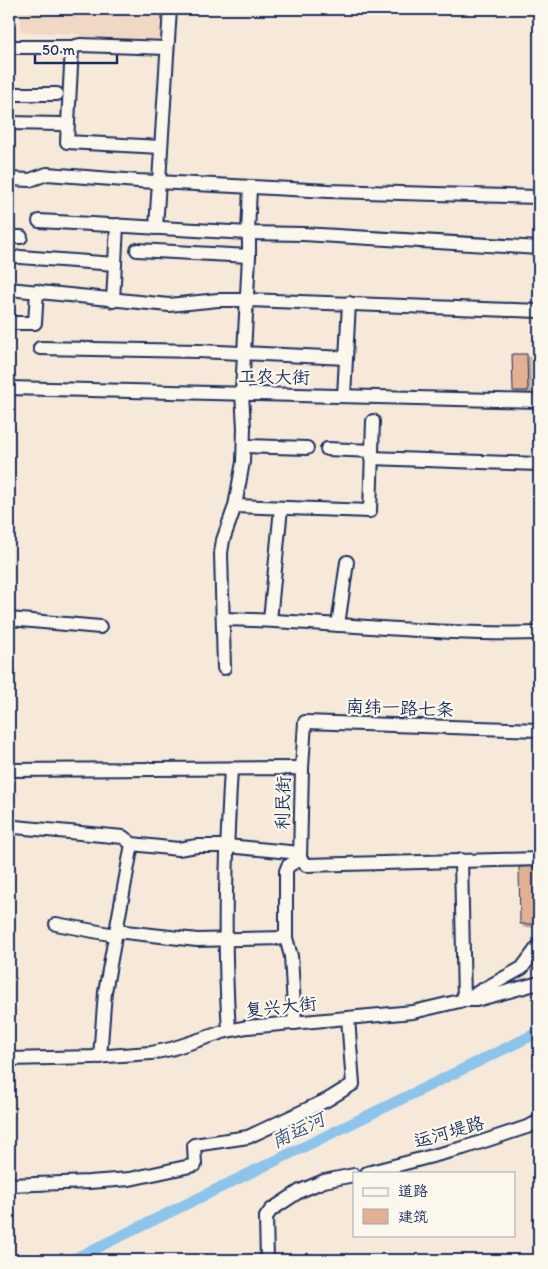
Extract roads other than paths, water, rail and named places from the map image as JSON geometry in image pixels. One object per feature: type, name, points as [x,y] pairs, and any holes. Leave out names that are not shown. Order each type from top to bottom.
[{"type":"street","points":[[156,228],[170,9]]},
{"type":"street","points":[[9,47],[80,45],[167,48]]},
{"type":"street","points":[[72,46],[67,142],[161,147]]},
{"type":"street","points":[[9,94],[57,94]]},
{"type":"street","points":[[9,123],[60,124]]},
{"type":"street","points":[[9,179],[30,180],[47,174],[250,187],[539,197]]},
{"type":"street","points":[[224,668],[221,553],[223,540],[236,506],[243,462],[242,394],[249,256],[250,187]]},
{"type":"street","points":[[39,220],[117,226],[303,234],[539,248]]},
{"type":"street","points":[[113,301],[117,226]]},
{"type":"street","points":[[137,250],[249,256]]},
{"type":"street","points":[[20,257],[115,264]]},
{"type":"street","points":[[9,289],[113,301],[169,305],[218,300],[247,300],[539,311]]},
{"type":"street","points":[[9,323],[35,323],[37,291]]},
{"type":"street","points":[[344,396],[349,303]]},
{"type":"street","points":[[40,348],[244,353],[346,358]]},
{"type":"street","name":"工农大街","points":[[9,388],[539,401]]},
{"type":"street","points":[[236,506],[370,511],[373,421]]},
{"type":"street","points":[[244,446],[307,448]]},
{"type":"street","points":[[327,449],[372,454],[539,464]]},
{"type":"street","points":[[270,620],[281,508]]},
{"type":"street","points":[[338,624],[347,562]]},
{"type":"street","points":[[9,619],[100,627]]},
{"type":"street","points":[[223,619],[270,620],[487,634],[539,634]]},
{"type":"street","name":"南纬一路七条","points":[[302,768],[305,722],[539,730]]},
{"type":"street","points":[[229,1030],[225,939],[231,768]]},
{"type":"street","name":"利民街","points":[[9,770],[302,768],[300,856]]},
{"type":"street","points":[[15,827],[123,837],[132,844],[178,849],[197,846],[227,846],[300,856],[306,865],[539,859]]},
{"type":"street","points":[[100,1057],[105,992],[132,844]]},
{"type":"street","points":[[295,1023],[291,956],[286,938],[286,871],[288,866],[300,856]]},
{"type":"street","points":[[460,860],[464,1000],[476,1000],[539,983]]},
{"type":"street","points":[[56,924],[116,933],[197,940],[286,938]]},
{"type":"street","name":"复兴大街","points":[[9,1059],[151,1054],[229,1030],[247,1027],[413,1012],[464,1000],[522,968],[539,945]]},
{"type":"street","points":[[9,1185],[130,1179],[195,1165],[194,1145],[248,1137],[327,1100],[353,1084],[348,1018]]},
{"type":"street","name":"运河堤路","points":[[371,1172],[463,1148],[530,1126],[539,1120]]},
{"type":"street","points":[[266,1260],[266,1217],[271,1210],[300,1191],[324,1181],[353,1176]]},
{"type":"waterway","name":"南运河","points":[[72,1260],[539,1032]]}]
